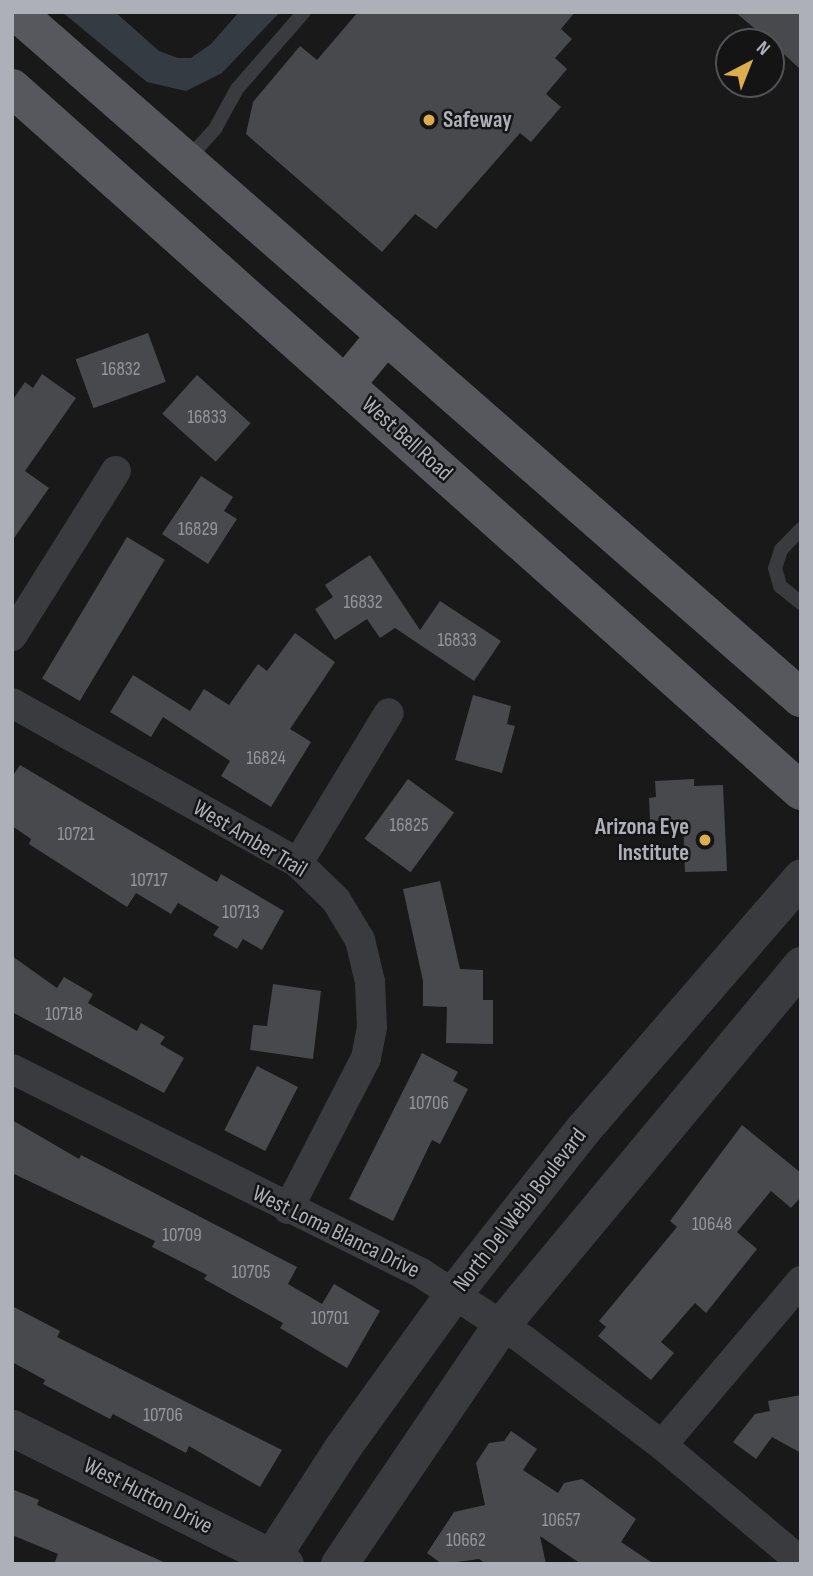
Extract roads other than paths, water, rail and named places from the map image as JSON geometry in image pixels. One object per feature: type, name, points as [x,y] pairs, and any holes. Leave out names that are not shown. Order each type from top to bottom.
[{"type":"main road","points":[[16,12],[801,698]]},
{"type":"main road","name":"West Bell Road","points":[[12,88],[801,791]]},
{"type":"main road","points":[[346,384],[386,335]]},
{"type":"street","points":[[12,636],[116,471]]},
{"type":"street","name":"West Amber Trail","points":[[12,703],[298,863],[337,900],[360,940],[370,982],[372,1027],[366,1058],[288,1209]]},
{"type":"street","points":[[298,863],[389,713]]},
{"type":"street","name":"North Del Webb Boulevard","points":[[274,1561],[342,1448],[453,1294],[583,1129],[801,877]]},
{"type":"street","points":[[339,1564],[501,1325],[801,965]]},
{"type":"street","name":"West Loma Blanca Drive","points":[[12,1069],[421,1273],[501,1325],[662,1445],[801,1562]]},
{"type":"street","points":[[662,1445],[801,1281]]},
{"type":"street","name":"West Hutton Drive","points":[[12,1428],[274,1561]]},
{"type":"lane","points":[[185,162],[215,129],[237,89],[304,12]]},
{"type":"lane","points":[[801,529],[781,550],[775,568],[780,586],[801,604]]},
{"type":"place","name":"Safeway","points":[[429,120]]},
{"type":"place","name":"Arizona Eye Institute","points":[[705,840]]}]
